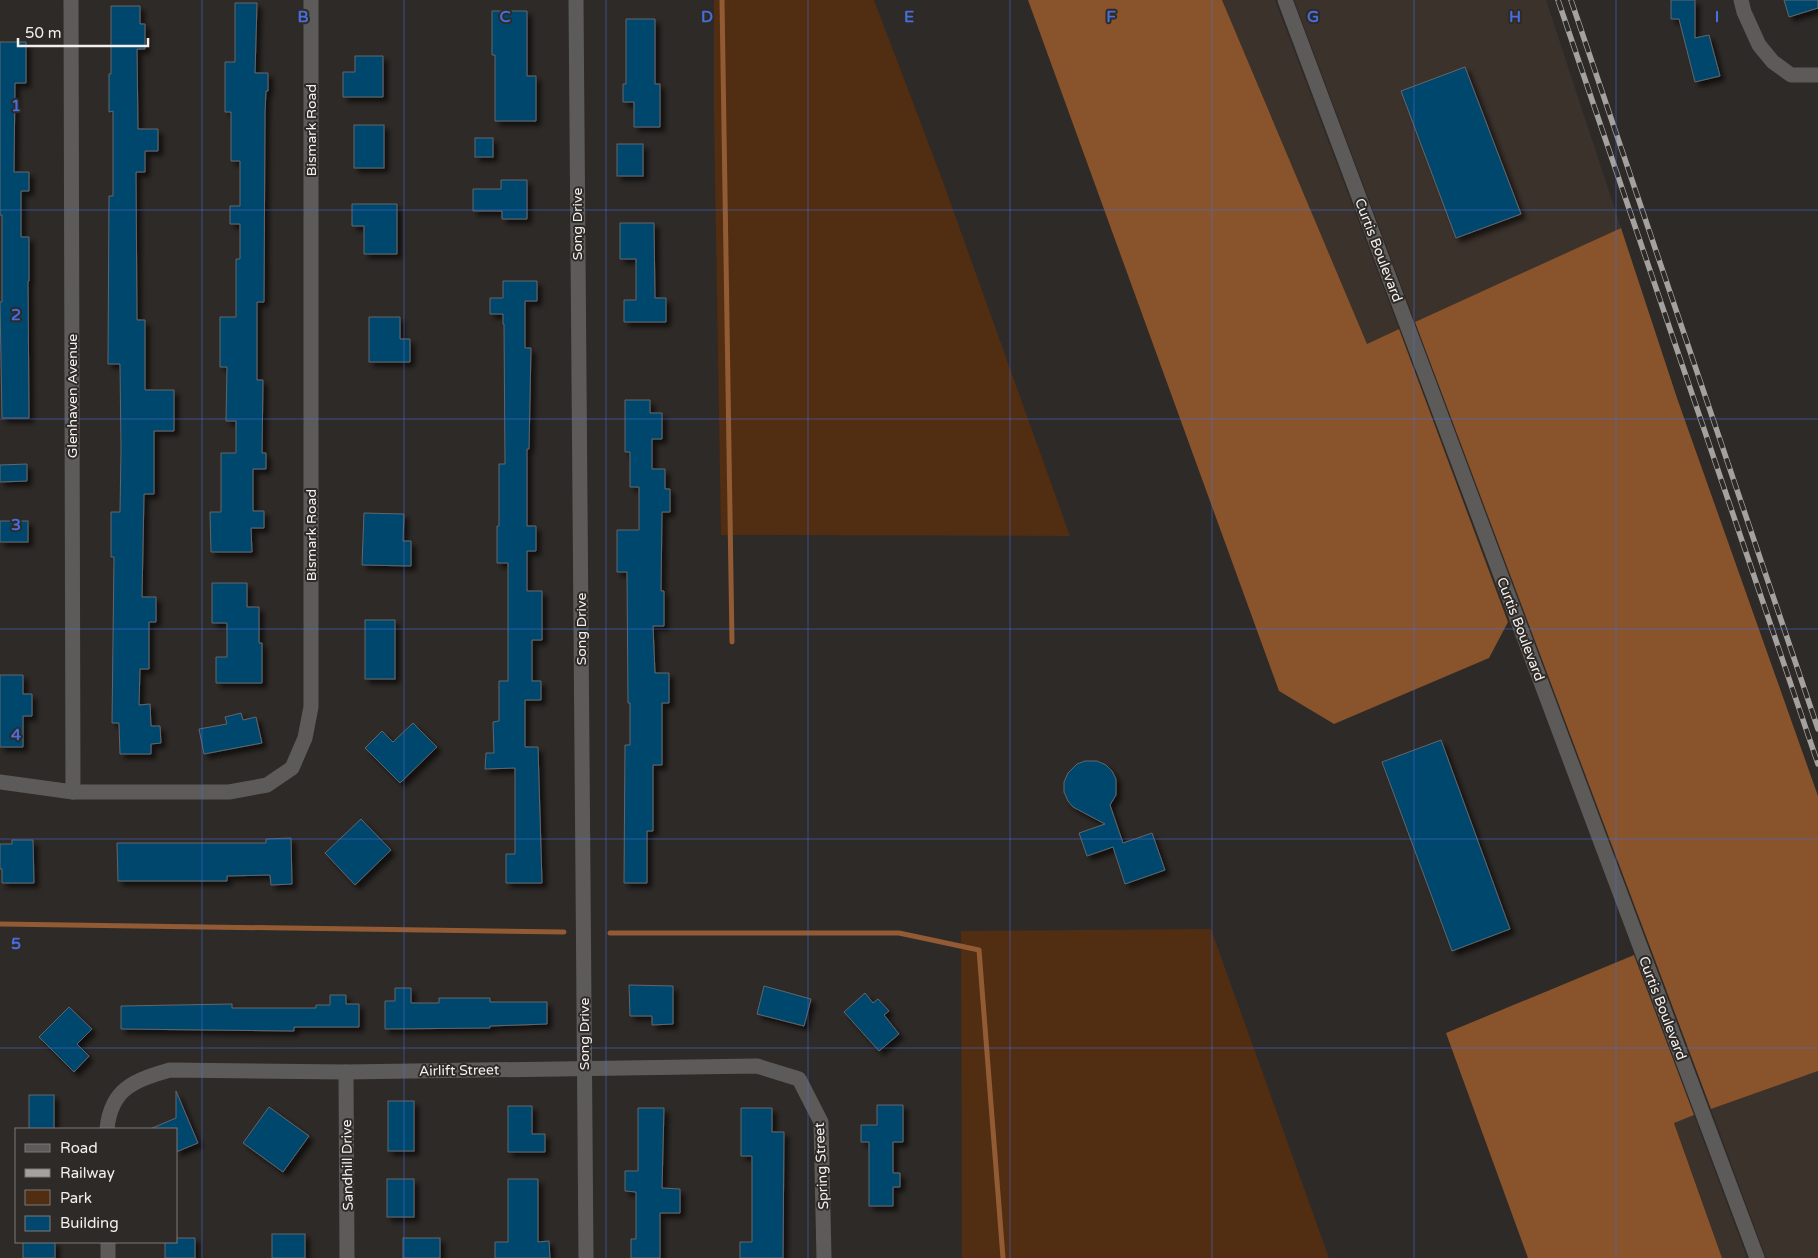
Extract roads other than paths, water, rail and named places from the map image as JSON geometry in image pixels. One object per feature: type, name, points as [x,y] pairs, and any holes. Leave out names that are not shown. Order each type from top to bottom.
[{"type":"street","name":"Glenhaven Avenue","points":[[71,0],[73,792]]},
{"type":"street","name":"Bismark Road","points":[[0,782],[73,792],[229,792],[267,785],[292,768],[305,738],[310,707],[311,0]]},
{"type":"street","name":"Song Drive","points":[[576,0],[586,1258]]},
{"type":"street","name":"Curtis Boulevard","points":[[1285,0],[1757,1258]]},
{"type":"street","points":[[1741,0],[1744,12],[1759,45],[1773,62],[1791,76],[1818,75]]},
{"type":"street","name":"Airlift Street","points":[[107,1128],[109,1115],[121,1091],[146,1077],[170,1070],[346,1072],[757,1066],[799,1079]]},
{"type":"street","name":"Sandhill Drive","points":[[346,1072],[347,1258]]},
{"type":"street","name":"Spring Street","points":[[799,1079],[821,1122],[824,1258]]},
{"type":"street","points":[[108,1243],[108,1258]]},
{"type":"waterway","points":[[722,0],[732,642]]},
{"type":"waterway","points":[[0,924],[564,932]]},
{"type":"waterway","points":[[610,933],[899,933],[979,950],[1003,1258]]},
{"type":"railway","points":[[1558,0],[1818,764]]},
{"type":"railway","points":[[1571,0],[1818,729]]}]
